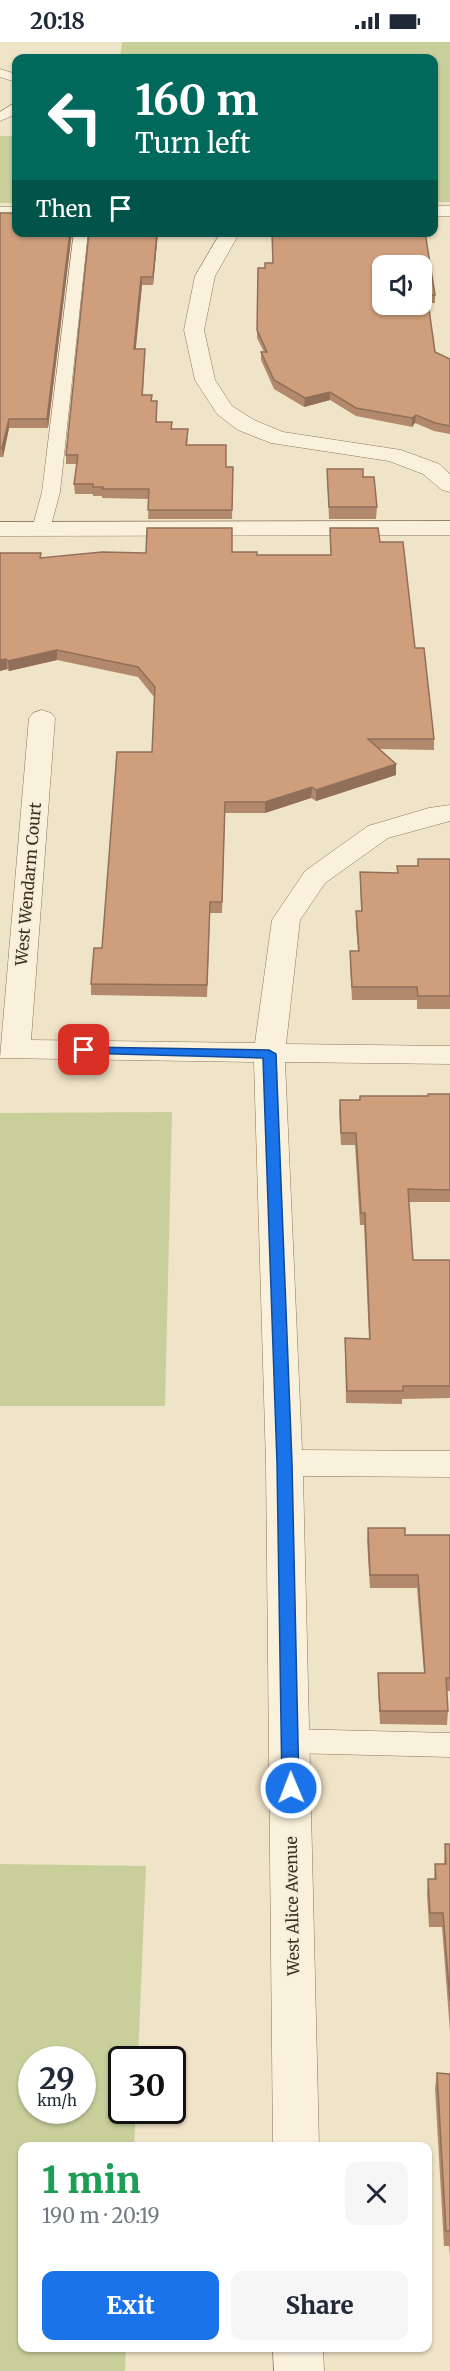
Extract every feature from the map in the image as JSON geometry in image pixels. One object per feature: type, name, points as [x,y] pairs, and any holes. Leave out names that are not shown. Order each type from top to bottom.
[{"type":"street","points":[[228,237],[205,276],[194,330],[205,380],[224,410],[246,425],[279,438],[393,455],[431,469],[450,485]]},
{"type":"street","points":[[0,529],[450,528]]},
{"type":"street","name":"West Wendarm Court","points":[[7,1049],[42,718]]},
{"type":"street","name":"West Alice Avenue","points":[[296,2142],[284,1463],[269,1054],[286,920],[315,878],[378,832],[439,814],[450,813]]},
{"type":"street","points":[[7,1049],[450,1055]]},
{"type":"street","points":[[284,1463],[450,1464]]},
{"type":"street","points":[[298,2352],[298,2371]]},
{"type":"lane","points":[[41,529],[51,492],[80,237]]},
{"type":"lane","points":[[290,1741],[450,1745]]},
{"type":"green space","points":[[122,42],[450,42],[450,202],[438,202],[438,54],[120,54]]},
{"type":"green space","points":[[0,136],[12,136],[12,203],[0,203]]},
{"type":"green space","points":[[172,1112],[165,1406],[0,1406],[0,1113]]},
{"type":"green space","points":[[0,1864],[146,1866],[139,2046],[108,2046],[108,2124],[135,2124],[134,2142],[18,2142],[18,2352],[126,2352],[125,2371],[0,2371]]},
{"type":"building","points":[[0,213],[12,213],[12,237],[69,237],[47,419],[9,419],[2,448],[0,448]]},
{"type":"building","points":[[88,237],[157,237],[153,277],[141,277],[134,349],[145,349],[142,395],[152,395],[151,401],[157,401],[156,422],[172,422],[171,429],[188,429],[186,445],[226,445],[226,467],[233,467],[232,510],[148,510],[149,489],[102,489],[103,487],[93,487],[93,484],[74,484],[78,455],[66,455]]},
{"type":"building","points":[[272,237],[426,237],[429,255],[372,255],[372,315],[430,315],[435,352],[450,359],[450,426],[416,415],[412,418],[356,408],[330,392],[305,398],[274,380],[261,352],[267,352],[257,330],[258,268],[265,268],[265,263],[273,263]]},
{"type":"building","points":[[432,276],[435,295],[432,295]]},
{"type":"building","points":[[327,469],[363,469],[363,477],[374,477],[377,507],[329,507]]},
{"type":"building","points":[[147,528],[232,528],[232,552],[257,552],[257,555],[331,555],[330,528],[378,528],[380,542],[403,542],[415,648],[424,648],[434,739],[368,739],[396,764],[316,790],[312,787],[265,802],[225,802],[222,902],[210,902],[207,985],[91,984],[94,948],[102,948],[117,752],[152,752],[155,687],[138,667],[57,650],[8,661],[0,660],[0,553],[41,553],[40,558],[102,552],[146,553]]},
{"type":"building","points":[[418,859],[450,859],[450,996],[418,996],[417,987],[352,987],[350,951],[359,951],[356,911],[362,911],[360,872],[398,873],[397,866],[418,866]]},
{"type":"building","points":[[428,1094],[450,1094],[450,1190],[408,1189],[413,1260],[450,1260],[450,1386],[403,1386],[403,1391],[347,1391],[345,1338],[370,1339],[365,1213],[361,1213],[356,1133],[341,1133],[340,1100],[360,1100],[360,1096],[428,1096]]},
{"type":"building","points":[[368,1528],[405,1528],[405,1535],[450,1535],[450,1678],[446,1678],[448,1711],[380,1711],[378,1673],[425,1673],[418,1575],[370,1575]]},
{"type":"building","points":[[445,1844],[450,1844],[450,2001],[443,1913],[430,1913],[428,1879],[436,1879],[435,1864],[446,1864]]},
{"type":"building","points":[[437,2073],[450,2074],[450,2231],[446,2231]]},
{"type":"route","points":[[84,1050],[269,1054],[284,1463],[291,1788]]}]
